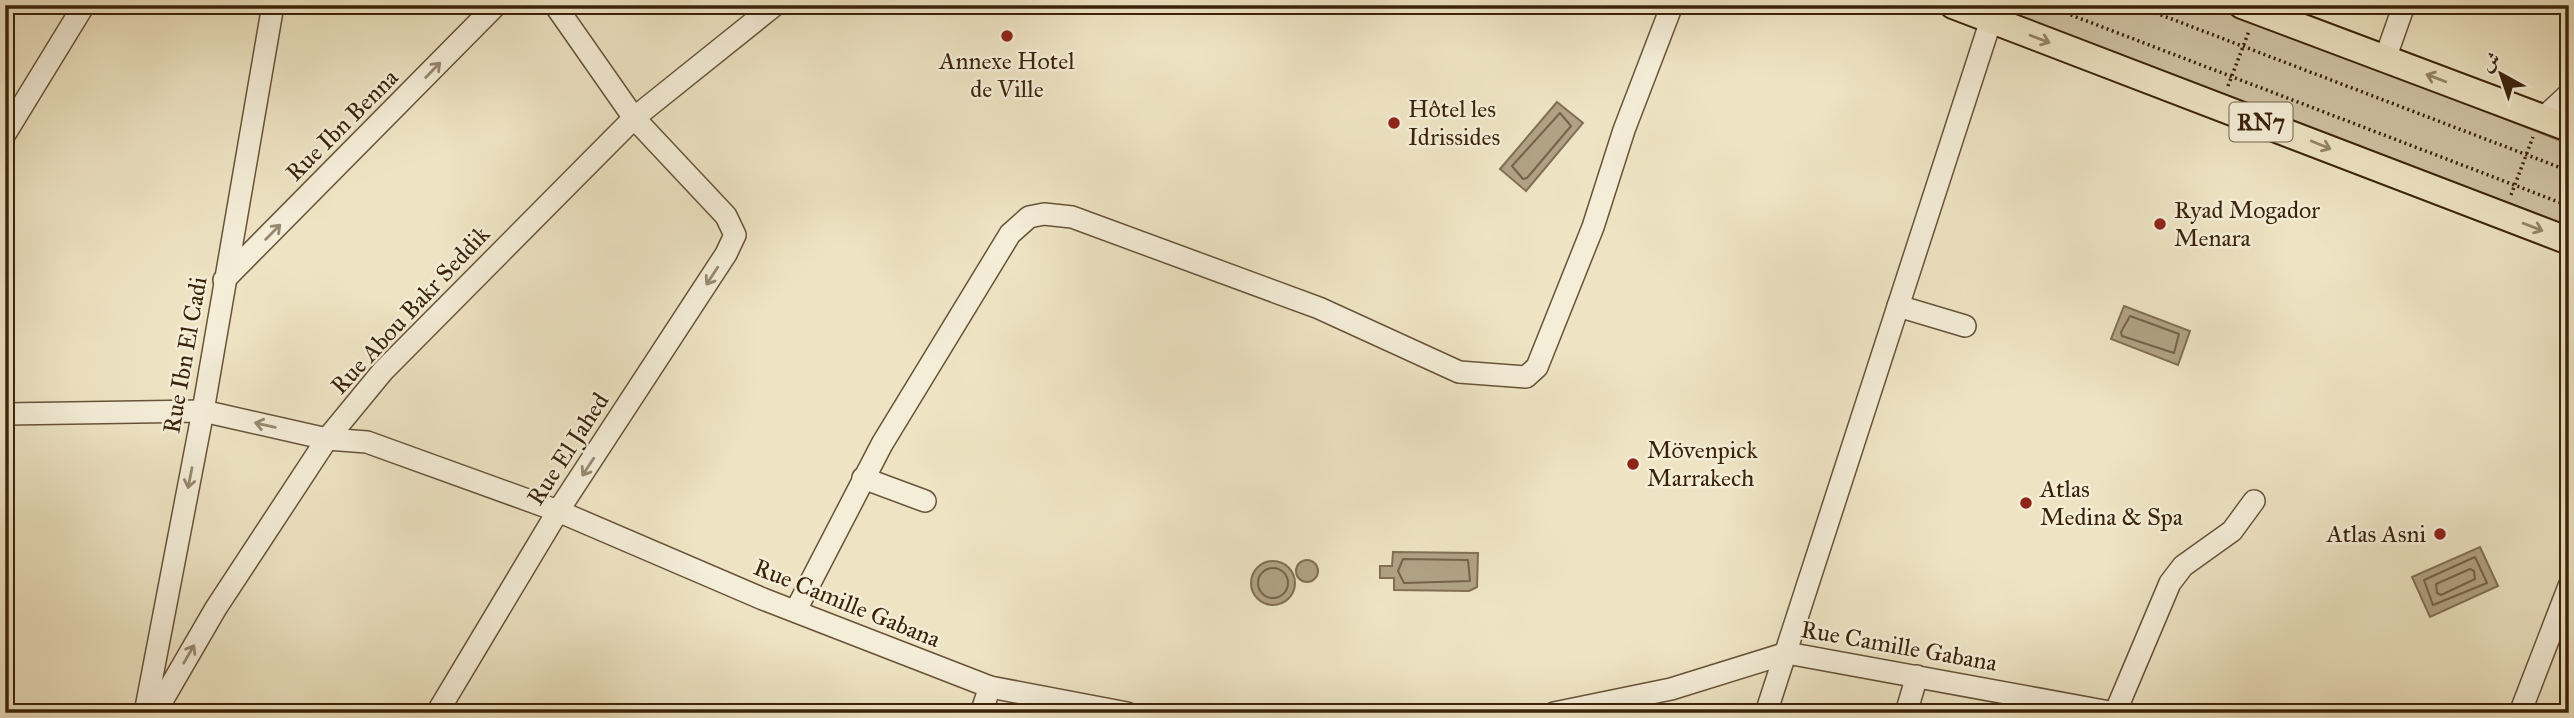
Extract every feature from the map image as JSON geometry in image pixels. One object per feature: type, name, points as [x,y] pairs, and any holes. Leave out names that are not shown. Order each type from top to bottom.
[{"type":"main road","name":"RN7","points":[[1953,5],[2569,241]]},
{"type":"main road","points":[[2247,13],[2385,59],[2539,125],[2569,128]]},
{"type":"street","points":[[5,134],[84,5]]},
{"type":"street","name":"Rue Ibn El Cadi","points":[[145,713],[203,411],[272,5]]},
{"type":"street","name":"Rue Ibn Benna","points":[[224,280],[496,5]]},
{"type":"street","points":[[555,5],[634,118]]},
{"type":"street","name":"Rue Abou Bakr Seddik","points":[[155,713],[216,608],[327,439],[383,370],[634,118],[775,5]]},
{"type":"street","points":[[796,610],[863,478],[1010,234],[1029,217],[1044,214],[1072,217],[1290,296],[1459,372],[1526,377],[1537,367],[1593,227],[1624,130],[1672,5]]},
{"type":"street","points":[[2385,59],[2404,5]]},
{"type":"street","points":[[1766,713],[1991,20]]},
{"type":"street","points":[[2539,125],[2569,94]]},
{"type":"street","name":"Rue El Jahed","points":[[437,713],[558,511],[726,254],[735,235],[726,216],[634,118]]},
{"type":"street","points":[[1898,306],[1965,326]]},
{"type":"street","name":"Rue Camille Gabana","points":[[5,414],[203,411],[327,439],[367,443],[397,451],[558,511],[990,687],[1042,704],[1127,713]]},
{"type":"street","points":[[863,478],[925,501]]},
{"type":"street","points":[[2115,713],[2170,583],[2183,566],[2232,531],[2253,501]]},
{"type":"street","points":[[2520,713],[2569,586]]},
{"type":"street","name":"Rue Camille Gabana","points":[[1554,713],[1671,689],[1787,653],[2115,713]]},
{"type":"street","points":[[1906,713],[1917,676]]},
{"type":"street","points":[[981,713],[990,687]]},
{"type":"path","points":[[2045,5],[2569,206]]},
{"type":"path","points":[[2135,5],[2569,171]]},
{"type":"path","points":[[2224,98],[2243,47],[2247,13]]},
{"type":"path","points":[[2507,207],[2539,125]]},
{"type":"shaded area","points":[[1973,5],[2210,5],[2253,21],[2569,144],[2569,231]]},
{"type":"water","points":[[1557,102],[1583,123],[1526,191],[1500,169]]},
{"type":"water","points":[[2124,306],[2190,331],[2178,365],[2111,339]]},
{"type":"water","points":[[2480,547],[2498,586],[2430,617],[2412,577]]},
{"type":"water","points":[[1393,552],[1478,553],[1477,587],[1469,591],[1394,590],[1394,578],[1380,578],[1380,566],[1392,566]]},
{"type":"water","points":[[1307,560],[1315,563],[1318,571],[1315,579],[1307,582],[1299,579],[1296,571],[1299,563]]},
{"type":"water","points":[[1273,561],[1289,567],[1295,583],[1289,599],[1273,605],[1257,599],[1251,583],[1257,567]]},
{"type":"place","name":"Annexe Hotel de Ville","points":[[1007,36]]},
{"type":"place","name":"Hôtel les Idrissides","points":[[1394,123]]},
{"type":"place","name":"Ryad Mogador Menara","points":[[2160,224]]},
{"type":"place","name":"Mövenpick Marrakech","points":[[1633,464]]},
{"type":"place","name":"Atlas Medina & Spa","points":[[2026,503]]},
{"type":"place","name":"Atlas Asni","points":[[2440,534]]}]
